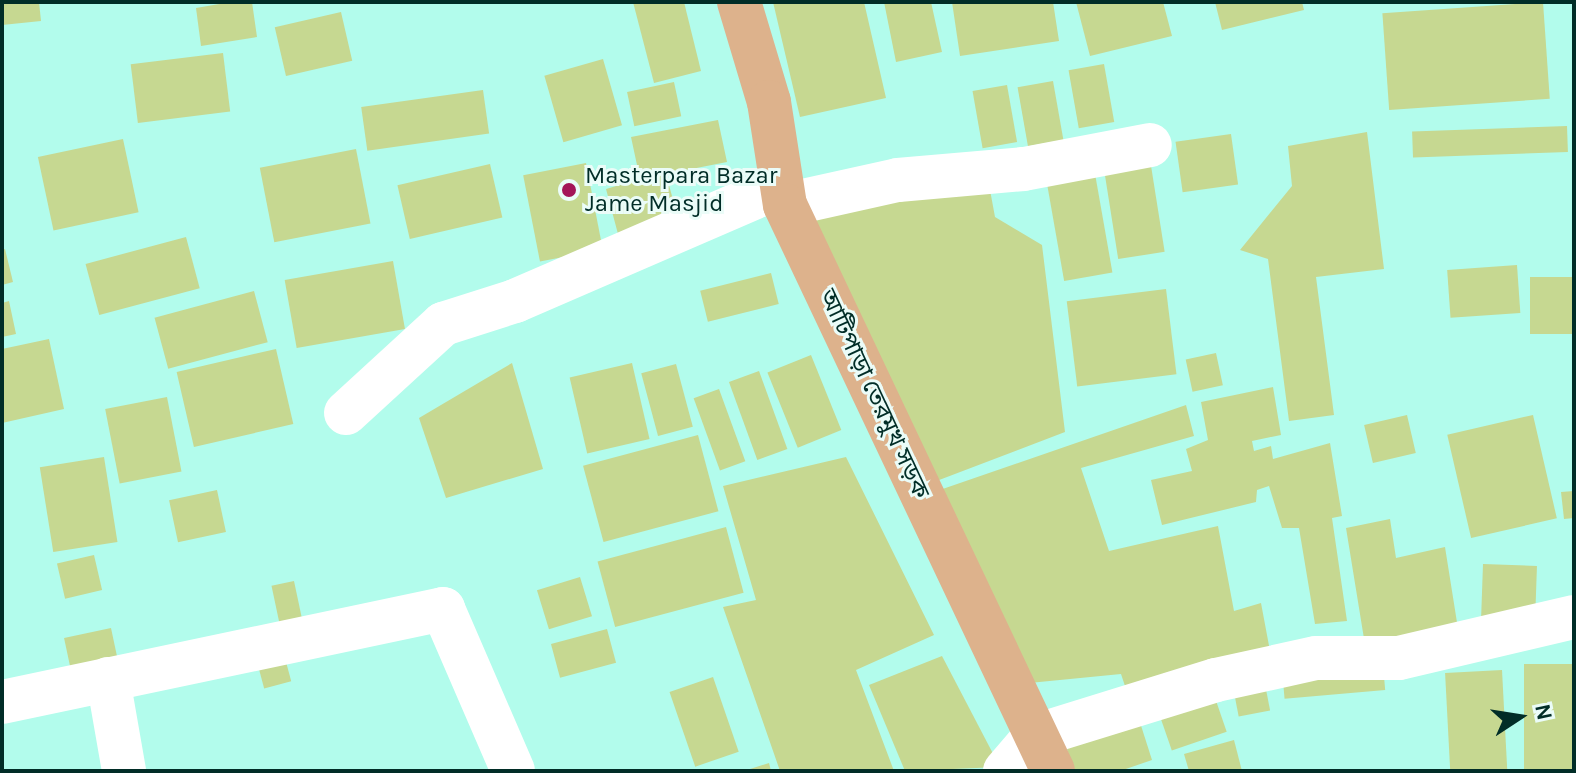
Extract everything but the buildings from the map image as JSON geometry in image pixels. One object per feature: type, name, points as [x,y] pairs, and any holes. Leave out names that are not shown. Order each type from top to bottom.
[{"type":"main road","name":"আটিপাড়া তেরমুখ সড়ক","points":[[739,2],[769,102],[783,195],[1044,753]]},
{"type":"street","points":[[346,413],[443,324],[515,301],[783,195],[898,180],[1024,169],[1150,145]]},
{"type":"street","points":[[2,702],[443,609],[513,771]]},
{"type":"street","points":[[1005,771],[1216,680],[1316,658],[1399,658],[1574,617]]},
{"type":"street","points":[[108,679],[124,771]]},
{"type":"place","name":"Masterpara Bazar Jame Masjid","points":[[569,190]]}]
